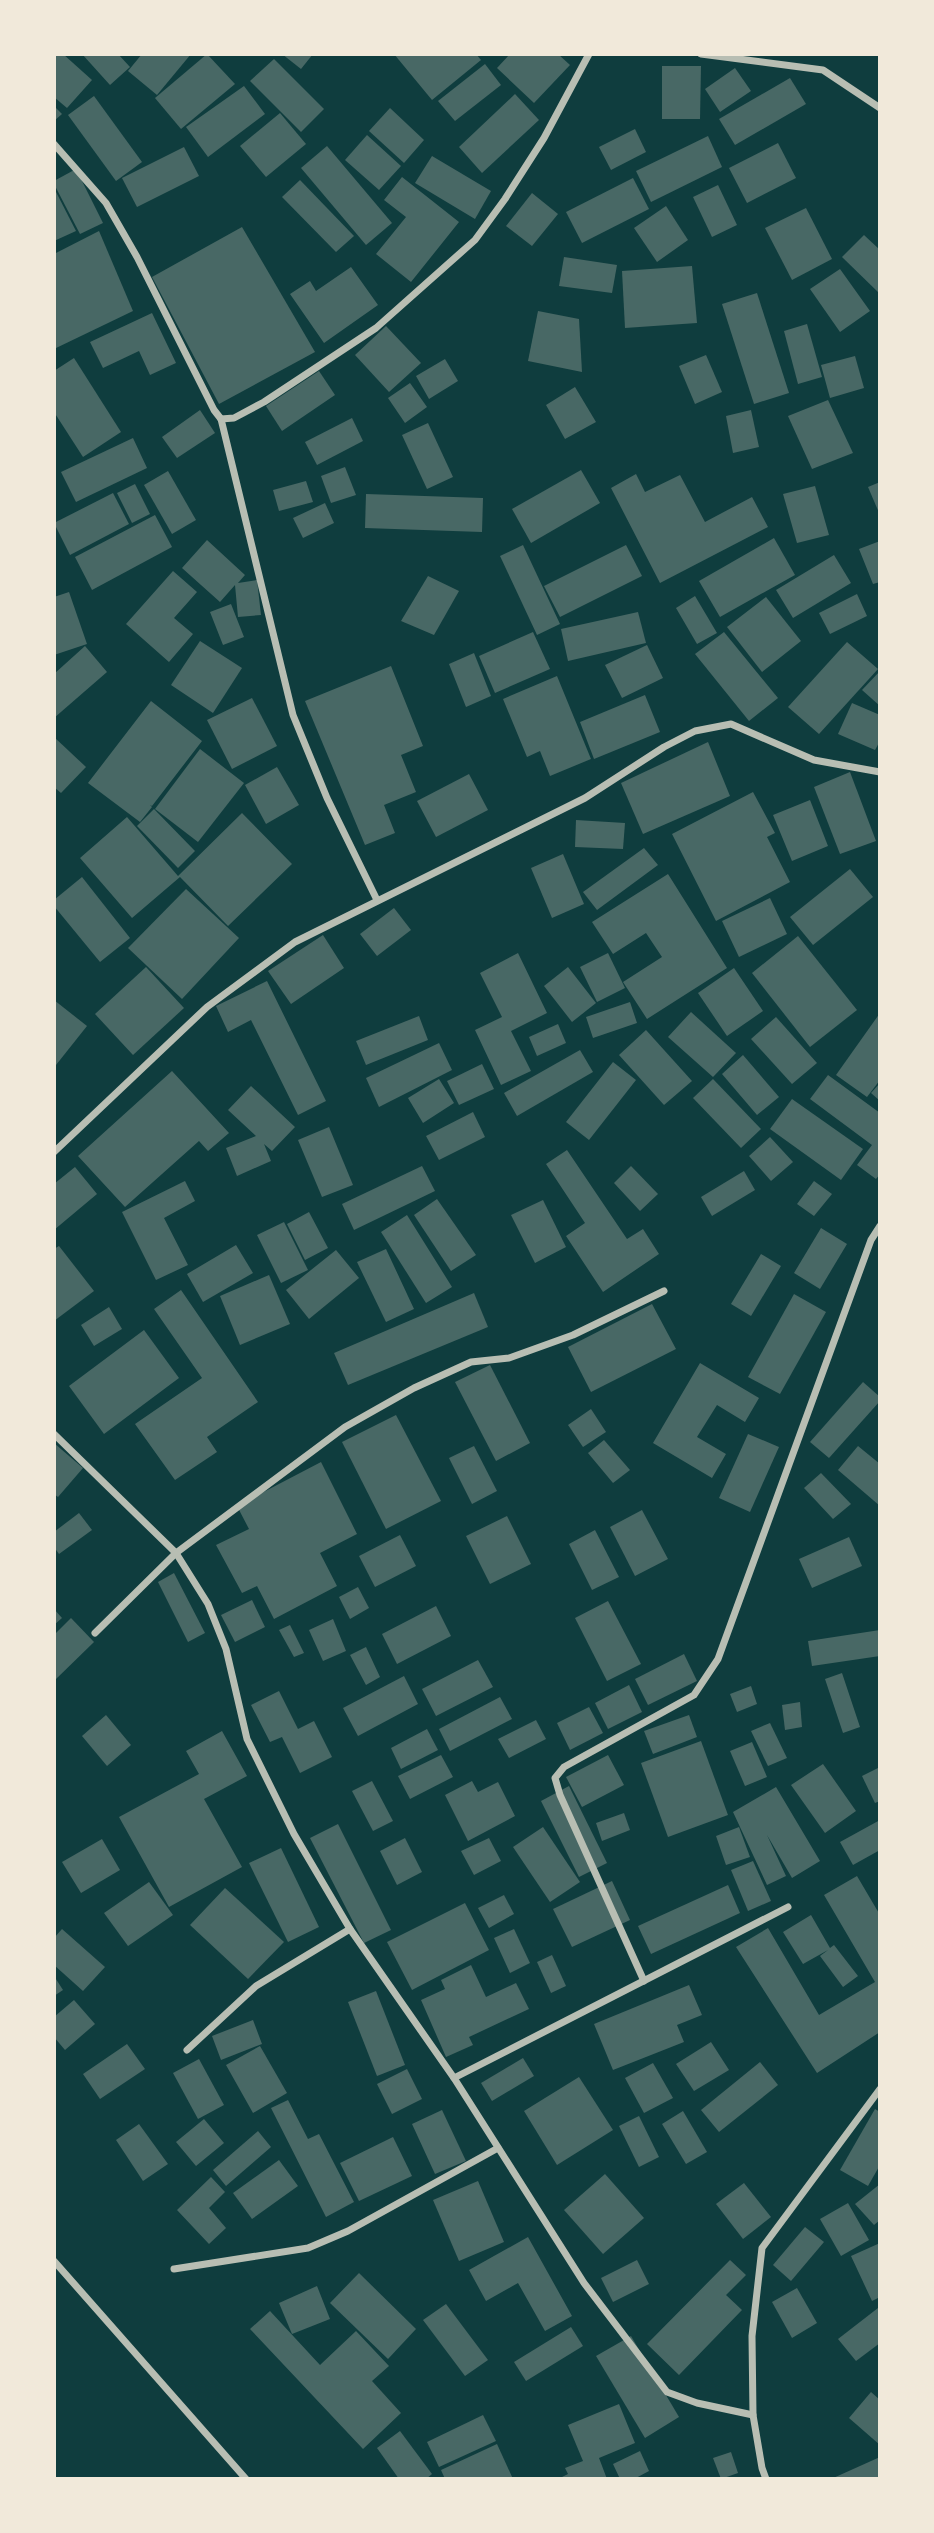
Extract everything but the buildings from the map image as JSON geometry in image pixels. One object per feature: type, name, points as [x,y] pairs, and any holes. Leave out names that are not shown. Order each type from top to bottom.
[{"type":"street","points":[[221,419],[234,418],[264,402],[376,328],[474,240],[505,199],[544,138],[589,54]]},
{"type":"street","points":[[701,54],[823,70],[880,108]]},
{"type":"street","points":[[54,144],[106,203],[138,257],[214,410],[221,419],[293,715],[327,798],[377,900]]},
{"type":"street","points":[[54,1152],[206,1007],[295,942],[584,798],[664,747],[695,731],[731,724],[814,760],[880,772]]},
{"type":"street","points":[[644,1981],[560,1795],[555,1777],[564,1767],[694,1695],[718,1659],[871,1240],[880,1226]]},
{"type":"street","points":[[95,1633],[176,1553],[345,1427],[414,1388],[471,1362],[509,1358],[573,1335],[664,1291]]},
{"type":"street","points":[[54,1434],[176,1553],[208,1604],[226,1649],[247,1738],[295,1834],[350,1929],[454,2078],[584,2283],[667,2392],[697,2403],[754,2415]]},
{"type":"street","points":[[454,2078],[788,1907]]},
{"type":"street","points":[[187,2050],[256,1986],[350,1929]]},
{"type":"street","points":[[766,2479],[754,2415],[752,2336],[762,2248],[880,2089]]},
{"type":"street","points":[[174,2269],[308,2248],[348,2231],[498,2148]]},
{"type":"street","points":[[54,2261],[246,2479]]}]
